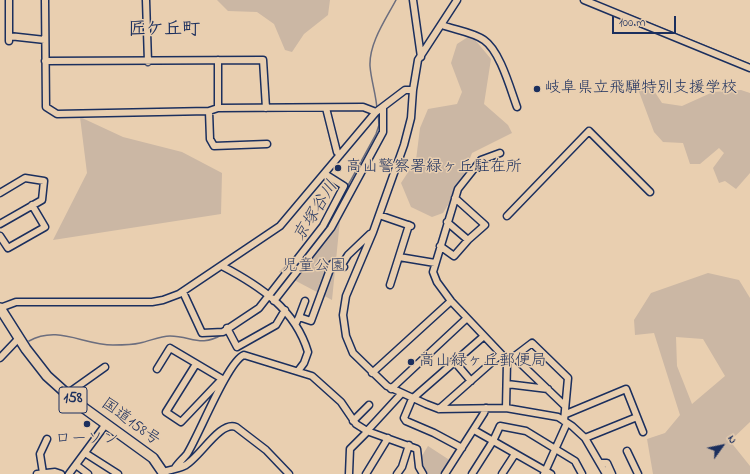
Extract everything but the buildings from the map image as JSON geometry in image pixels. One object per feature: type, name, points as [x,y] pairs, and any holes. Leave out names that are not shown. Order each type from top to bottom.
[{"type":"highway","name":"国道158号","points":[[0,308],[39,367],[67,394],[149,455],[163,473]]},
{"type":"street","points":[[9,0],[9,38],[45,40]]},
{"type":"street","points":[[45,0],[46,107],[57,114],[209,111],[218,108],[363,107],[377,110]]},
{"type":"street","points":[[146,0],[148,62]]},
{"type":"street","points":[[413,0],[421,57]]},
{"type":"street","points":[[457,0],[442,26],[418,60],[413,90],[411,118],[404,145],[373,231],[346,296],[343,315],[346,336],[353,353],[372,373],[391,389],[412,399],[439,409],[506,408],[552,416],[565,422],[585,438],[606,474]]},
{"type":"street","points":[[584,0],[750,68]]},
{"type":"street","points":[[442,26],[483,39],[491,45],[517,107]]},
{"type":"street","points":[[218,60],[218,108]]},
{"type":"street","points":[[45,61],[148,62],[263,60],[266,108]]},
{"type":"street","points":[[0,308],[16,302],[152,302],[163,300],[182,292],[280,226],[377,110],[405,90],[413,90]]},
{"type":"street","points":[[326,108],[337,152],[340,155]]},
{"type":"street","points":[[182,292],[202,333],[222,332],[271,299],[331,228],[383,132],[377,110]]},
{"type":"street","points":[[209,111],[210,139],[214,146],[267,144]]},
{"type":"street","points":[[507,216],[589,132],[650,192]]},
{"type":"street","points":[[500,153],[481,160],[458,189],[433,272],[437,282],[451,301],[507,362],[506,408]]},
{"type":"street","points":[[271,299],[322,226],[344,186],[325,174]]},
{"type":"street","points":[[0,193],[25,178],[44,181],[42,200],[0,224]]},
{"type":"street","points":[[440,246],[454,256],[468,240],[485,225],[455,198]]},
{"type":"street","points":[[0,236],[8,248],[45,227],[32,205]]},
{"type":"street","points":[[379,215],[410,226],[390,285]]},
{"type":"street","points":[[447,222],[468,240]]},
{"type":"street","points":[[297,320],[311,321],[332,264],[343,267],[348,255],[373,231]]},
{"type":"street","points":[[399,257],[435,263]]},
{"type":"street","points":[[222,266],[252,282],[297,320],[308,352],[304,363],[298,371]]},
{"type":"street","points":[[297,320],[305,301]]},
{"type":"street","points":[[372,373],[451,301]]},
{"type":"street","points":[[228,328],[237,347],[276,325],[285,310]]},
{"type":"street","points":[[391,389],[467,318]]},
{"type":"street","points":[[462,448],[404,418],[412,399],[484,336]]},
{"type":"street","points":[[0,358],[19,338]]},
{"type":"street","points":[[474,430],[547,473],[565,422],[566,414],[564,405],[568,378],[532,343],[515,358],[507,362]]},
{"type":"street","points":[[157,369],[170,348],[224,380]]},
{"type":"street","points":[[175,468],[186,455],[224,380],[238,358],[244,355],[312,376],[341,402],[353,421],[368,431],[417,449],[419,467],[423,474]]},
{"type":"street","points":[[439,409],[500,355]]},
{"type":"street","points":[[515,358],[564,405]]},
{"type":"street","points":[[454,361],[471,381]]},
{"type":"street","points":[[196,364],[166,412],[181,422],[219,382],[224,380]]},
{"type":"street","points":[[67,394],[105,367]]},
{"type":"street","points":[[507,384],[548,389]]},
{"type":"street","points":[[566,414],[626,389],[643,432]]},
{"type":"street","points":[[349,474],[350,449],[401,394]]},
{"type":"street","points":[[353,421],[369,405]]},
{"type":"street","points":[[445,474],[474,430],[486,408]]},
{"type":"street","points":[[585,438],[637,417]]},
{"type":"street","points":[[69,474],[106,424]]},
{"type":"street","points":[[163,473],[182,467],[189,463],[223,428],[230,425],[236,427],[266,450],[290,474]]},
{"type":"street","points":[[472,474],[493,441],[500,426],[526,431],[575,461],[582,474]]},
{"type":"street","points":[[366,474],[388,438]]},
{"type":"street","points":[[47,439],[40,454],[40,474],[55,472],[61,474]]},
{"type":"street","points":[[397,474],[402,467],[409,445]]},
{"type":"street","points":[[627,451],[638,474]]},
{"type":"street","points":[[85,453],[118,474]]},
{"type":"street","points":[[502,474],[515,454]]},
{"type":"street","points":[[600,463],[607,462],[612,474]]},
{"type":"street","points":[[76,466],[88,474]]},
{"type":"green space","points":[[217,0],[330,0],[328,15],[304,34],[292,52],[285,50],[274,24],[257,12],[228,11]]},
{"type":"green space","points":[[471,35],[491,59],[484,104],[508,125],[512,133],[472,153],[458,189],[443,213],[432,217],[411,207],[401,183],[416,160],[420,128],[428,109],[457,104],[462,92],[451,63],[457,44]]},
{"type":"green space","points":[[647,80],[662,103],[682,106],[713,92],[741,90],[750,93],[750,173],[736,189],[725,181],[719,183],[713,168],[724,153],[719,148],[700,164],[690,164],[683,143],[663,142],[654,132],[638,89],[641,83]]},
{"type":"green space","points":[[80,117],[123,137],[182,152],[222,173],[221,214],[53,240],[87,173]]},
{"type":"green space","name":"児童公園","points":[[341,210],[332,300],[279,272]]},
{"type":"green space","points":[[708,273],[739,280],[750,298],[750,422],[730,441],[750,466],[750,474],[653,474],[647,439],[665,433],[680,415],[654,333],[635,335],[634,320],[651,293]],"holes":[[[676,337],[703,339],[725,376],[692,404],[677,366]]]},
{"type":"green space","points":[[428,446],[451,461],[443,474],[425,474],[420,459]]},
{"type":"waterway","name":"京塚谷川","points":[[377,109],[370,66],[370,57],[375,40],[396,0]]},
{"type":"waterway","name":"京塚谷川","points":[[627,14],[750,64]]},
{"type":"waterway","name":"京塚谷川","points":[[273,295],[323,231],[376,134],[379,125],[378,113]]},
{"type":"waterway","name":"京塚谷川","points":[[235,327],[260,312],[271,298]]},
{"type":"waterway","name":"京塚谷川","points":[[29,341],[50,335],[60,335],[102,344],[123,345],[137,344],[170,336],[178,336],[202,341],[215,338],[223,334]]},
{"type":"place","name":"岐阜県立飛騨特別支援学校","points":[[537,89]]},
{"type":"place","name":"高山警察署緑ヶ丘駐在所","points":[[338,168]]},
{"type":"place","name":"高山緑ヶ丘郵便局","points":[[411,362]]},
{"type":"place","name":"ローソン","points":[[87,424]]},
{"type":"district","name":"匠ケ丘町","points":[[164,31]]}]
